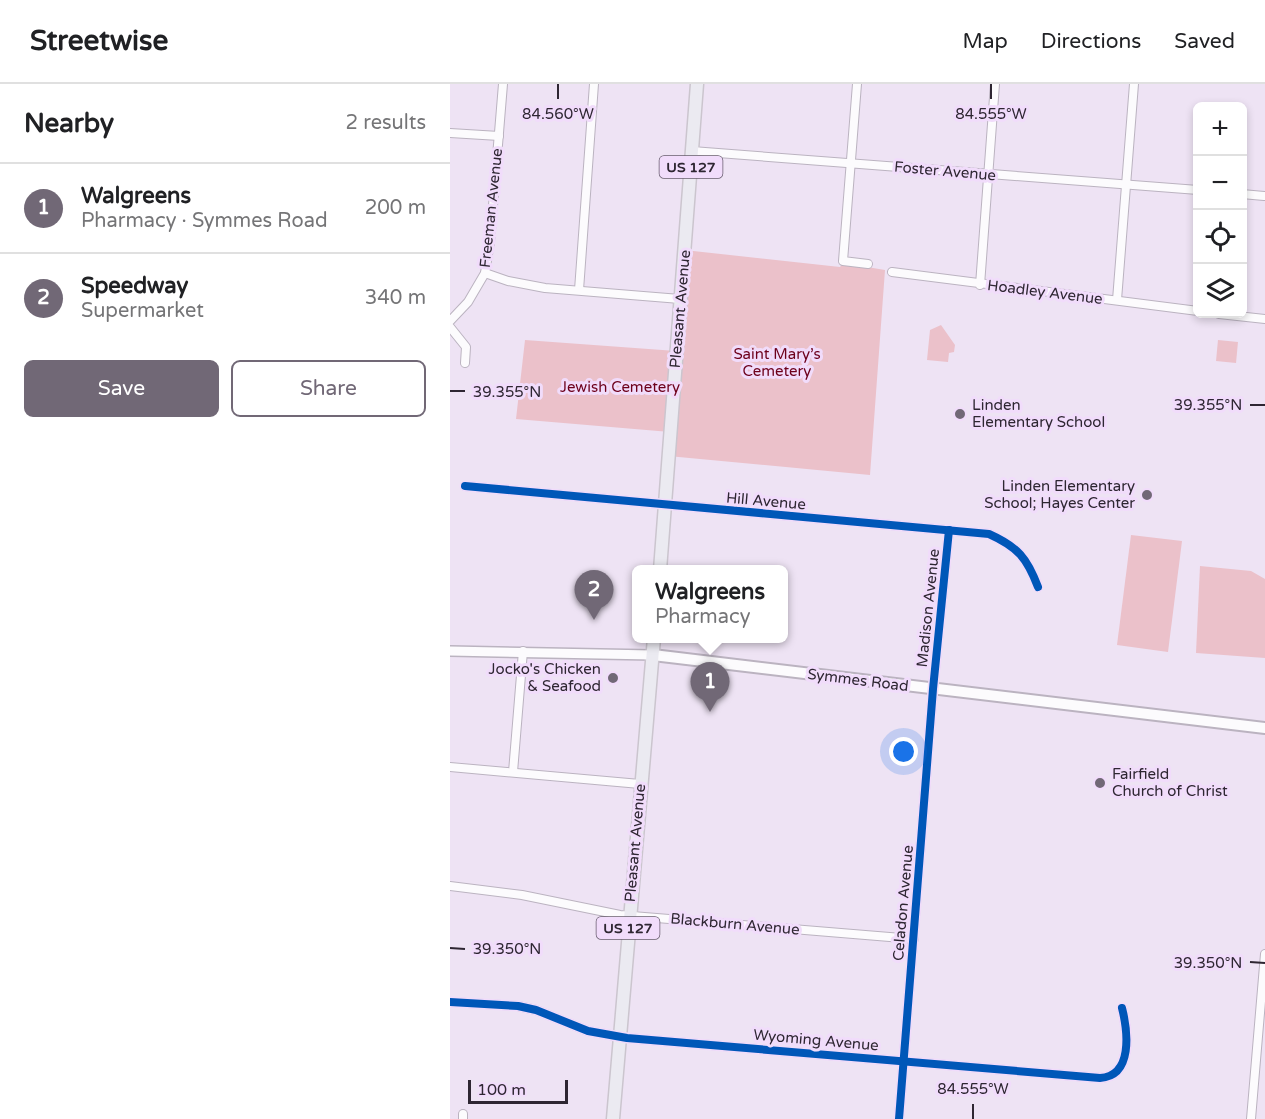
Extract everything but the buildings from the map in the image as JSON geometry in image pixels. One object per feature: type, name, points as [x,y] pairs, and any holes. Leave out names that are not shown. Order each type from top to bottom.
[{"type":"main road","name":"Pleasant Avenue","points":[[660,565],[697,84]]},
{"type":"main road","name":"Pleasant Avenue","points":[[613,1119],[654,643]]},
{"type":"main road","name":"Symmes Road","points":[[652,655],[1265,728]]},
{"type":"street","name":"Freeman Avenue","points":[[450,321],[468,302],[485,273],[490,242],[504,84]]},
{"type":"street","points":[[579,290],[594,84]]},
{"type":"street","points":[[857,84],[843,261],[868,264]]},
{"type":"street","points":[[980,285],[995,84]]},
{"type":"street","points":[[1117,300],[1134,84]]},
{"type":"street","points":[[450,133],[499,136]]},
{"type":"street","name":"Foster Avenue","points":[[692,151],[1193,190]]},
{"type":"street","points":[[1247,194],[1264,196]]},
{"type":"street","name":"Hoadley Avenue","points":[[892,272],[1193,310]]},
{"type":"street","points":[[485,273],[508,281],[545,288],[681,299]]},
{"type":"street","points":[[1247,317],[1265,319]]},
{"type":"street","points":[[450,327],[466,347],[465,363]]},
{"type":"street","name":"Hill Avenue","points":[[465,486],[989,534],[1011,545],[1028,566],[1038,587]]},
{"type":"street","name":"Madison Avenue","points":[[933,689],[949,530]]},
{"type":"street","name":"Symmes Road","points":[[450,651],[652,655]]},
{"type":"street","points":[[513,772],[523,651]]},
{"type":"street","name":"Celadon Avenue","points":[[899,1119],[933,689]]},
{"type":"street","points":[[450,768],[640,784]]},
{"type":"street","name":"Blackburn Avenue","points":[[450,886],[522,895],[578,908],[629,915],[914,939]]},
{"type":"street","points":[[1251,1119],[1265,954]]},
{"type":"street","name":"Wyoming Avenue","points":[[450,1002],[518,1006],[536,1010],[588,1031],[619,1037],[1089,1078],[1111,1077],[1118,1071],[1125,1058],[1125,1022],[1122,1008]]},
{"type":"green space","name":"Saint Mary’s Cemetery","points":[[684,250],[840,267],[843,263],[885,270],[870,475],[668,456],[670,432],[516,419],[525,340],[676,351]]},
{"type":"green space","points":[[941,325],[955,345],[954,352],[949,353],[948,362],[927,360],[930,330]]},
{"type":"green space","points":[[1218,340],[1238,342],[1236,363],[1216,361]]},
{"type":"green space","points":[[1131,535],[1182,541],[1168,652],[1117,645]]},
{"type":"green space","points":[[1200,566],[1251,571],[1265,579],[1265,658],[1196,653]]},
{"type":"cycle path","points":[[465,486],[989,534],[1020,554],[1030,568],[1038,587]]},
{"type":"cycle path","points":[[899,1119],[933,689],[949,530]]},
{"type":"cycle path","points":[[450,1002],[518,1006],[536,1010],[588,1031],[627,1038],[1100,1078],[1118,1070],[1123,1061],[1126,1051],[1126,1029],[1122,1008]]},
{"type":"place","name":"Linden Elementary School","points":[[960,414]]},
{"type":"place","name":"Linden Elementary School; Hayes Center","points":[[1147,495]]},
{"type":"place","name":"Speedway","points":[[594,620]]},
{"type":"place","name":"Jocko's Chicken & Seafood","points":[[613,678]]},
{"type":"place","name":"Walgreens","points":[[710,712]]},
{"type":"place","name":"Fairfield Church of Christ","points":[[1100,783]]},
{"type":"park label","name":"Jewish Cemetery","points":[[620,387]]}]
